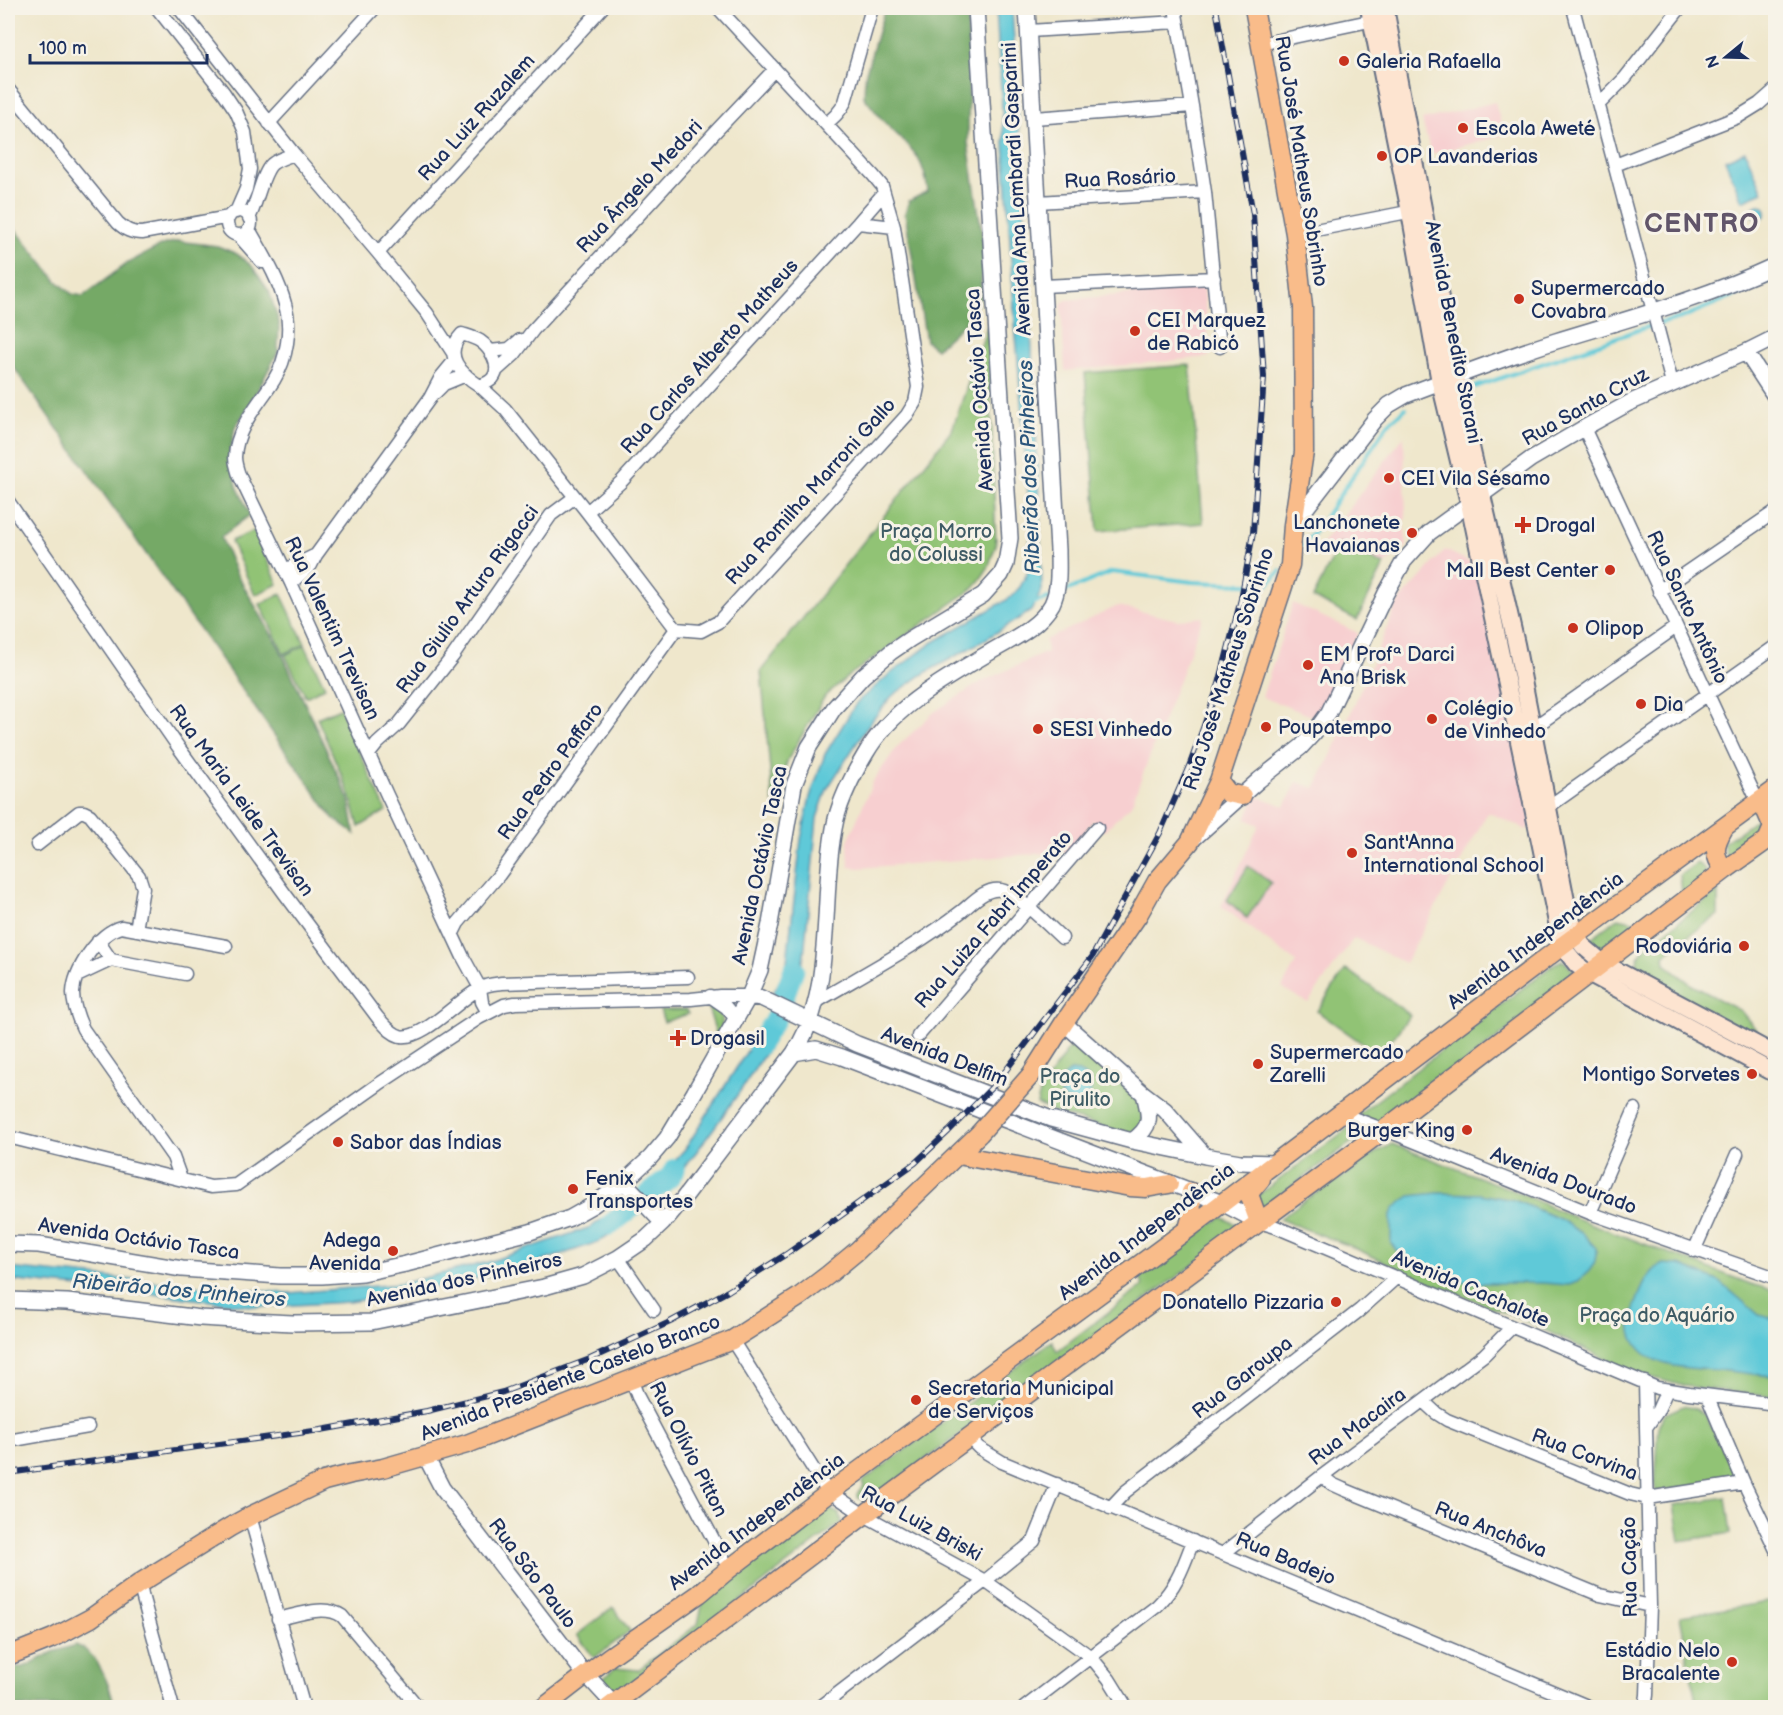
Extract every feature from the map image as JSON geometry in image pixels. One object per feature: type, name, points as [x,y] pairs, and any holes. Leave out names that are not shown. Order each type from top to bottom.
[{"type":"main road","name":"Rua José Matheus Sobrinho","points":[[1190,842],[1219,781],[1290,565],[1293,525],[1304,452],[1303,307],[1296,234],[1254,8]]},
{"type":"main road","name":"Avenida Benedito Storani","points":[[1378,13],[1448,379],[1533,728],[1541,812]]},
{"type":"main road","name":"Avenida Benedito Storani","points":[[1476,498],[1518,738],[1566,901],[1569,941],[1583,946],[1597,969],[1776,1074]]},
{"type":"main road","points":[[1518,738],[1533,728]]},
{"type":"main road","points":[[1219,781],[1228,793],[1242,796]]},
{"type":"main road","name":"Avenida Independência","points":[[543,1707],[585,1674],[699,1594],[830,1492],[1188,1229],[1569,941],[1776,789]]},
{"type":"main road","points":[[612,1706],[864,1515],[1384,1130],[1725,870],[1771,838],[1773,827],[1766,811],[1758,802]]},
{"type":"main road","points":[[1724,828],[1716,840],[1715,848],[1718,861],[1725,870]]},
{"type":"main road","name":"Avenida Presidente Castelo Branco","points":[[8,1656],[53,1638],[91,1618],[140,1583],[250,1516],[324,1481],[426,1457],[518,1425],[732,1340],[799,1297],[857,1251],[958,1155],[1031,1075],[1157,881],[1174,858],[1190,842]]},
{"type":"main road","name":"Avenida Benedito Storani","points":[[1597,969],[1776,1056]]},
{"type":"main road","points":[[958,1155],[1130,1187],[1146,1188],[1169,1184]]},
{"type":"main road","points":[[1259,1222],[1250,1192],[1274,1164]]},
{"type":"main road","points":[[1188,1229],[1192,1214],[1191,1192]]},
{"type":"street","points":[[157,8],[224,93],[236,111],[245,132],[250,169],[246,189],[227,225],[242,228]]},
{"type":"street","points":[[179,8],[294,154],[427,314],[466,375],[505,409],[676,629]]},
{"type":"street","points":[[269,123],[375,8]]},
{"type":"street","name":"Rua Luiz Ruzalem","points":[[378,253],[602,8]]},
{"type":"street","name":"Rua Romilha Marroni Gallo","points":[[676,629],[701,631],[718,622],[907,415],[915,402],[918,387],[894,227],[882,186],[718,8]]},
{"type":"street","points":[[826,124],[836,116],[845,102],[872,8]]},
{"type":"street","name":"Avenida Octávio Tasca","points":[[8,1244],[51,1247],[182,1269],[279,1276],[363,1273],[530,1232],[570,1218],[593,1205],[624,1182],[650,1158],[667,1138],[736,1019],[755,997],[794,785],[809,747],[834,708],[874,667],[910,639],[983,595],[1001,575],[1009,551],[976,8]]},
{"type":"street","name":"Avenida Ana Lombardi Gasparini","points":[[803,1018],[816,1002],[821,972],[832,843],[837,818],[847,788],[867,751],[896,717],[922,693],[1027,630],[1052,604],[1057,586],[1058,550],[1027,8]]},
{"type":"street","points":[[1175,8],[1205,192],[1220,347]]},
{"type":"street","points":[[1574,8],[1672,383]]},
{"type":"street","points":[[1599,104],[1625,78],[1680,8]]},
{"type":"street","points":[[1260,44],[1378,13]]},
{"type":"street","points":[[1029,31],[1177,22]]},
{"type":"street","name":"Rua Ângelo Medori","points":[[494,375],[709,138],[775,69]]},
{"type":"street","points":[[8,89],[127,231],[142,233],[190,224],[242,228]]},
{"type":"street","points":[[1615,165],[1738,117],[1759,104],[1776,89]]},
{"type":"street","points":[[1034,118],[1192,106]]},
{"type":"street","points":[[242,228],[255,207],[267,171],[272,164],[294,154]]},
{"type":"street","name":"Rua Carlos Alberto Matheus","points":[[587,512],[621,482],[884,192]]},
{"type":"street","name":"Rua Rosário","points":[[1038,202],[1205,192]]},
{"type":"street","points":[[190,224],[241,211],[242,228]]},
{"type":"street","points":[[1296,234],[1416,211]]},
{"type":"street","points":[[858,223],[894,227]]},
{"type":"street","name":"Rua Valentim Trevisan","points":[[242,228],[271,267],[286,305],[288,328],[285,356],[275,378],[246,421],[237,441],[235,459],[239,475],[285,570],[387,795],[480,988],[482,1002],[488,1013]]},
{"type":"street","name":"Rua Valentim Trevisan","points":[[242,228],[276,280]]},
{"type":"street","points":[[1293,525],[1375,419],[1389,405],[1406,395],[1554,342],[1735,284],[1776,265]]},
{"type":"street","points":[[1043,286],[1214,278]]},
{"type":"street","points":[[427,314],[449,330],[482,342],[490,351],[495,362],[494,375],[505,409]]},
{"type":"street","name":"Rua Ângelo Medori","points":[[490,351],[509,349],[533,330]]},
{"type":"street","points":[[291,583],[311,565],[430,398],[454,356],[454,346],[462,334]]},
{"type":"street","name":"Rua Santa Cruz","points":[[1190,842],[1301,747],[1314,733],[1329,712],[1386,593],[1404,561],[1429,533],[1531,459],[1584,428],[1629,403],[1776,337]]},
{"type":"street","points":[[1746,352],[1776,398]]},
{"type":"street","points":[[430,398],[444,384],[466,375]]},
{"type":"street","points":[[480,386],[494,375]]},
{"type":"street","name":"Rua Santo Antônio","points":[[1584,428],[1758,802]]},
{"type":"street","name":"Rua Giulio Arturo Rigacci","points":[[369,754],[399,724],[453,656],[552,515],[575,497]]},
{"type":"street","name":"Rua Maria Leide Trevisan","points":[[8,501],[179,748],[285,894],[391,1032],[402,1036],[422,1032],[480,988]]},
{"type":"street","points":[[1659,591],[1776,511]]},
{"type":"street","points":[[285,570],[316,555]]},
{"type":"street","points":[[1533,728],[1676,627]]},
{"type":"street","name":"Rua Pedro Paffaro","points":[[453,933],[458,923],[499,875],[676,629]]},
{"type":"street","points":[[1541,812],[1776,646]]},
{"type":"street","points":[[36,845],[79,812],[90,815],[142,882],[136,930]]},
{"type":"street","name":"Rua Luiza Fabri Imperato","points":[[918,1036],[1097,828]]},
{"type":"street","points":[[816,1002],[944,926],[992,890],[999,889],[1007,892],[1062,938]]},
{"type":"street","points":[[181,1179],[173,1157],[83,1029],[75,1012],[73,994],[76,976],[98,941],[113,929],[121,927],[226,946]]},
{"type":"street","points":[[98,941],[111,960]]},
{"type":"street","points":[[76,976],[111,960],[185,974]]},
{"type":"street","points":[[480,988],[502,983],[688,976]]},
{"type":"street","points":[[8,1137],[211,1187],[236,1185],[379,1084],[504,1005],[691,999],[711,996],[755,997]]},
{"type":"street","points":[[711,996],[726,1007],[736,1019]]},
{"type":"street","name":"Avenida Delfim","points":[[755,997],[857,1044],[1051,1119],[1132,1141],[1205,1156],[1240,1162],[1274,1164]]},
{"type":"street","name":"Avenida dos Pinheiros","points":[[8,1300],[67,1302],[201,1318],[293,1323],[371,1322],[544,1287],[583,1276],[618,1258],[646,1239],[661,1220],[683,1199],[802,1041],[803,1018]]},
{"type":"street","points":[[1064,1023],[1165,1110],[1205,1156]]},
{"type":"street","name":"Avenida Delfim","points":[[794,1053],[816,1049],[834,1054],[1222,1203],[1259,1222]]},
{"type":"street","points":[[1132,1141],[1140,1135],[1148,1123],[1150,1114],[1144,1094]]},
{"type":"street","points":[[1590,1213],[1635,1109]]},
{"type":"street","name":"Avenida Dourado","points":[[1340,1113],[1590,1213],[1776,1278]]},
{"type":"street","points":[[160,1174],[166,1147]]},
{"type":"street","points":[[1694,1251],[1737,1154]]},
{"type":"street","points":[[624,1182],[661,1220]]},
{"type":"street","name":"Avenida Cachalote","points":[[1259,1222],[1276,1227],[1667,1390],[1776,1404]]},
{"type":"street","points":[[618,1258],[654,1310]]},
{"type":"street","name":"Rua Garoupa","points":[[1110,1508],[1125,1492],[1360,1310],[1397,1277]]},
{"type":"street","name":"Rua Macaira","points":[[1224,1553],[1322,1476],[1484,1355],[1512,1327]]},
{"type":"street","name":"Rua Luiz Briski","points":[[732,1340],[830,1492],[864,1515],[985,1581],[1090,1657],[1109,1679],[1127,1707]]},
{"type":"street","name":"Rua Olívio Pitton","points":[[631,1379],[638,1397],[729,1569]]},
{"type":"street","name":"Rua Cação","points":[[1645,1382],[1650,1606],[1645,1707]]},
{"type":"street","points":[[1647,1426],[1657,1412],[1667,1390]]},
{"type":"street","points":[[1707,1396],[1744,1483],[1776,1550]]},
{"type":"street","name":"Rua Corvina","points":[[1424,1401],[1447,1420],[1630,1494],[1647,1498],[1744,1483]]},
{"type":"street","points":[[8,1441],[88,1427]]},
{"type":"street","name":"Rua Badejo","points":[[969,1438],[1002,1462],[1592,1707]]},
{"type":"street","name":"Rua São Paulo","points":[[426,1457],[442,1488],[612,1706]]},
{"type":"street","name":"Rua Anchôva","points":[[1322,1476],[1343,1490],[1600,1595],[1650,1606]]},
{"type":"street","points":[[819,1707],[1035,1541],[1057,1484]]},
{"type":"street","points":[[250,1516],[304,1707]]},
{"type":"street","points":[[1024,1707],[1157,1606],[1176,1583],[1193,1542]]},
{"type":"street","points":[[140,1583],[172,1707]]},
{"type":"street","points":[[278,1619],[326,1609],[335,1611],[342,1616],[419,1707]]},
{"type":"shaded area","name":"Escola Aweté","points":[[1495,102],[1504,135],[1431,154],[1422,120]]},
{"type":"shaded area","name":"CEI Marquez de Rabicó","points":[[1204,287],[1209,357],[1065,371],[1061,304],[1066,300]]},
{"type":"shaded area","name":"CEI Vila Sésamo","points":[[1404,436],[1406,519],[1403,520],[1407,546],[1384,565],[1340,543],[1333,557],[1318,549]]},
{"type":"shaded area","points":[[1445,550],[1478,566],[1531,821],[1527,830],[1488,812],[1405,963],[1354,938],[1308,1003],[1282,988],[1296,962],[1221,906],[1259,825],[1246,819],[1256,796],[1285,806],[1297,782],[1315,788],[1342,733],[1397,604]]},
{"type":"shaded area","name":"EM Profª Darci Ana Brisk","points":[[1293,603],[1358,633],[1317,718],[1262,697]]},
{"type":"shaded area","name":"SESI Vinhedo","points":[[1118,606],[1177,620],[1203,617],[1131,805],[1104,831],[1093,820],[1071,851],[849,867],[848,841],[873,781],[897,747],[934,712],[981,682],[1047,652],[1045,640]]},
{"type":"green space","points":[[885,8],[967,8],[968,143],[984,247],[980,298],[970,318],[936,349],[926,341],[905,213],[909,201],[928,191],[926,179],[916,154],[886,124],[864,97],[865,76]]},
{"type":"green space","points":[[8,220],[57,281],[72,294],[83,296],[128,263],[162,245],[178,241],[218,246],[237,254],[252,266],[269,291],[279,322],[278,352],[248,408],[235,427],[230,453],[237,486],[250,515],[221,537],[236,573],[279,647],[349,799],[355,834],[333,818],[8,359]]},
{"type":"green space","name":"Praça Morro do Colussi","points":[[988,325],[996,545],[988,568],[975,587],[851,674],[825,696],[788,759],[773,803],[761,671],[952,430]]},
{"type":"green space","points":[[1190,365],[1203,523],[1098,531],[1085,373]]},
{"type":"green space","points":[[254,531],[278,584],[255,595],[231,541]]},
{"type":"green space","points":[[1340,543],[1384,565],[1357,620],[1313,598]]},
{"type":"green space","points":[[281,594],[305,644],[284,654],[260,604]]},
{"type":"green space","points":[[305,645],[325,687],[306,697],[285,655]]},
{"type":"green space","points":[[340,708],[386,811],[359,827],[350,795],[317,718]]},
{"type":"green space","points":[[1757,819],[1761,819],[1768,830],[1727,860],[1723,843]]},
{"type":"green space","points":[[1697,863],[1705,869],[1703,883],[1615,949],[1602,951],[1590,939],[1618,918],[1642,923],[1682,893],[1680,875]]},
{"type":"green space","points":[[1248,866],[1271,883],[1247,918],[1227,900]]},
{"type":"green space","points":[[1718,891],[1718,915],[1674,946],[1664,956],[1665,964],[1692,985],[1741,1011],[1765,1041],[1641,976],[1637,968],[1638,958],[1645,948]]},
{"type":"green space","points":[[1565,962],[1578,976],[1383,1126],[1358,1115],[1554,964]]},
{"type":"green space","points":[[1346,969],[1410,1015],[1380,1056],[1317,1011]]},
{"type":"green space","points":[[708,1008],[720,1011],[721,1014],[722,1027],[717,1036]]},
{"type":"green space","points":[[660,1010],[686,1010],[688,1014],[664,1022]]},
{"type":"green space","name":"Praça do Pirulito","points":[[1075,1039],[1132,1094],[1142,1108],[1143,1127],[1128,1134],[1055,1113],[1037,1104],[1041,1089]]},
{"type":"green space","points":[[1350,1127],[1356,1130],[1356,1139],[1260,1208],[1257,1196]]},
{"type":"green space","name":"Praça do Aquário","points":[[1392,1144],[1515,1191],[1573,1217],[1775,1291],[1775,1397],[1684,1386],[1634,1373],[1530,1323],[1426,1281],[1350,1246],[1279,1219],[1308,1198],[1353,1171],[1366,1158]]},
{"type":"green space","points":[[1221,1217],[1244,1228],[868,1501],[858,1498],[858,1493],[864,1486],[862,1482],[1052,1341],[1057,1351],[1143,1286],[1140,1277]]},
{"type":"green space","points":[[1683,1406],[1697,1409],[1706,1416],[1733,1475],[1730,1480],[1656,1492],[1659,1424],[1665,1414]]},
{"type":"green space","points":[[1726,1497],[1731,1533],[1680,1541],[1674,1505]]},
{"type":"green space","points":[[829,1509],[840,1514],[842,1522],[618,1695],[603,1679],[615,1668],[638,1670],[698,1624],[703,1601],[823,1511]]},
{"type":"green space","name":"Estádio Nelo Bracalente","points":[[1775,1601],[1775,1707],[1697,1707],[1680,1616]]},
{"type":"green space","points":[[613,1607],[630,1631],[594,1658],[577,1635]]},
{"type":"green space","points":[[76,1645],[87,1651],[97,1663],[108,1686],[114,1707],[8,1707],[8,1667],[24,1667],[53,1652]]},
{"type":"water","points":[[996,8],[1012,8],[1029,288],[1042,590],[1031,611],[923,674],[892,696],[869,724],[827,789],[817,818],[804,955],[793,1000],[773,993],[786,970],[801,839],[810,797],[825,754],[857,702],[932,643],[1010,598],[1020,587],[1028,572],[1031,533],[1014,309]]},
{"type":"water","points":[[1745,151],[1763,192],[1742,201],[1725,160]]},
{"type":"water","points":[[1756,205],[1762,205],[1766,212],[1762,219],[1756,219],[1752,215],[1752,209]]},
{"type":"water","points":[[768,1018],[781,1027],[725,1113],[663,1195],[652,1185],[685,1149]]},
{"type":"water","points":[[1070,1071],[1079,1072],[1089,1079],[1091,1091],[1084,1102],[1069,1100],[1060,1093],[1060,1083]]},
{"type":"water","points":[[1438,1193],[1479,1194],[1514,1200],[1562,1220],[1584,1235],[1596,1248],[1594,1264],[1577,1282],[1569,1285],[1469,1283],[1423,1268],[1396,1250],[1391,1243],[1391,1215],[1395,1207],[1410,1196]]},
{"type":"water","points":[[627,1201],[638,1215],[598,1242],[534,1264],[455,1284],[349,1302],[258,1307],[8,1280],[8,1268],[289,1293],[400,1284],[488,1262],[591,1227]]},
{"type":"water","points":[[1663,1264],[1680,1265],[1720,1282],[1759,1315],[1775,1319],[1775,1376],[1672,1366],[1650,1357],[1641,1350],[1631,1332],[1632,1317],[1645,1283],[1657,1267]]},
{"type":"waterway","points":[[1475,387],[1644,328],[1681,318],[1776,278]]},
{"type":"waterway","points":[[1299,550],[1317,529],[1388,424],[1406,408]]},
{"type":"waterway","points":[[1061,593],[1112,572],[1193,582],[1268,585],[1280,571]]},
{"type":"waterway","points":[[1030,604],[1049,598]]},
{"type":"waterway","name":"Ribeirão dos Pinheiros","points":[[758,1046],[776,1018],[794,969]]},
{"type":"waterway","name":"Ribeirão dos Pinheiros","points":[[610,1225],[669,1178],[675,1169]]},
{"type":"railway","points":[[8,1473],[321,1430],[427,1411],[503,1392],[590,1359],[670,1322],[728,1291],[788,1253],[915,1163],[997,1082],[1092,957],[1160,833],[1190,764],[1219,684],[1241,599],[1253,533],[1264,377],[1253,214],[1216,8]]},
{"type":"place","name":"Galeria Rafaella","points":[[1344,61]]},
{"type":"place","name":"Escola Aweté","points":[[1463,128]]},
{"type":"place","name":"OP Lavanderias","points":[[1382,156]]},
{"type":"place","name":"Supermercado Covabra","points":[[1519,299]]},
{"type":"place","name":"CEI Marquez de Rabicó","points":[[1135,331]]},
{"type":"place","name":"CEI Vila Sésamo","points":[[1389,478]]},
{"type":"place","name":"Drogal","points":[[1523,525]]},
{"type":"place","name":"Lanchonete Havaianas","points":[[1412,533]]},
{"type":"place","name":"Mall Best Center","points":[[1610,570]]},
{"type":"place","name":"Olipop","points":[[1573,628]]},
{"type":"place","name":"EM Profª Darci Ana Brisk","points":[[1308,665]]},
{"type":"place","name":"Dia","points":[[1641,704]]},
{"type":"place","name":"Colégio de Vinhedo","points":[[1432,719]]},
{"type":"place","name":"Poupatempo","points":[[1266,727]]},
{"type":"place","name":"SESI Vinhedo","points":[[1038,729]]},
{"type":"place","name":"Sant'Anna International School","points":[[1352,853]]},
{"type":"place","name":"Rodoviária","points":[[1744,946]]},
{"type":"place","name":"Drogasil","points":[[678,1038]]},
{"type":"place","name":"Supermercado Zarelli","points":[[1258,1064]]},
{"type":"place","name":"Montigo Sorvetes","points":[[1752,1074]]},
{"type":"place","name":"Burger King","points":[[1467,1130]]},
{"type":"place","name":"Sabor das Índias","points":[[338,1142]]},
{"type":"place","name":"Fenix Transportes","points":[[573,1189]]},
{"type":"place","name":"Adega Avenida","points":[[393,1251]]},
{"type":"place","name":"Donatello Pizzaria","points":[[1336,1302]]},
{"type":"place","name":"Secretaria Municipal de Serviços","points":[[916,1400]]},
{"type":"place","name":"Estádio Nelo Bracalente","points":[[1732,1662]]},
{"type":"district","name":"CENTRO","points":[[1702,223]]}]
